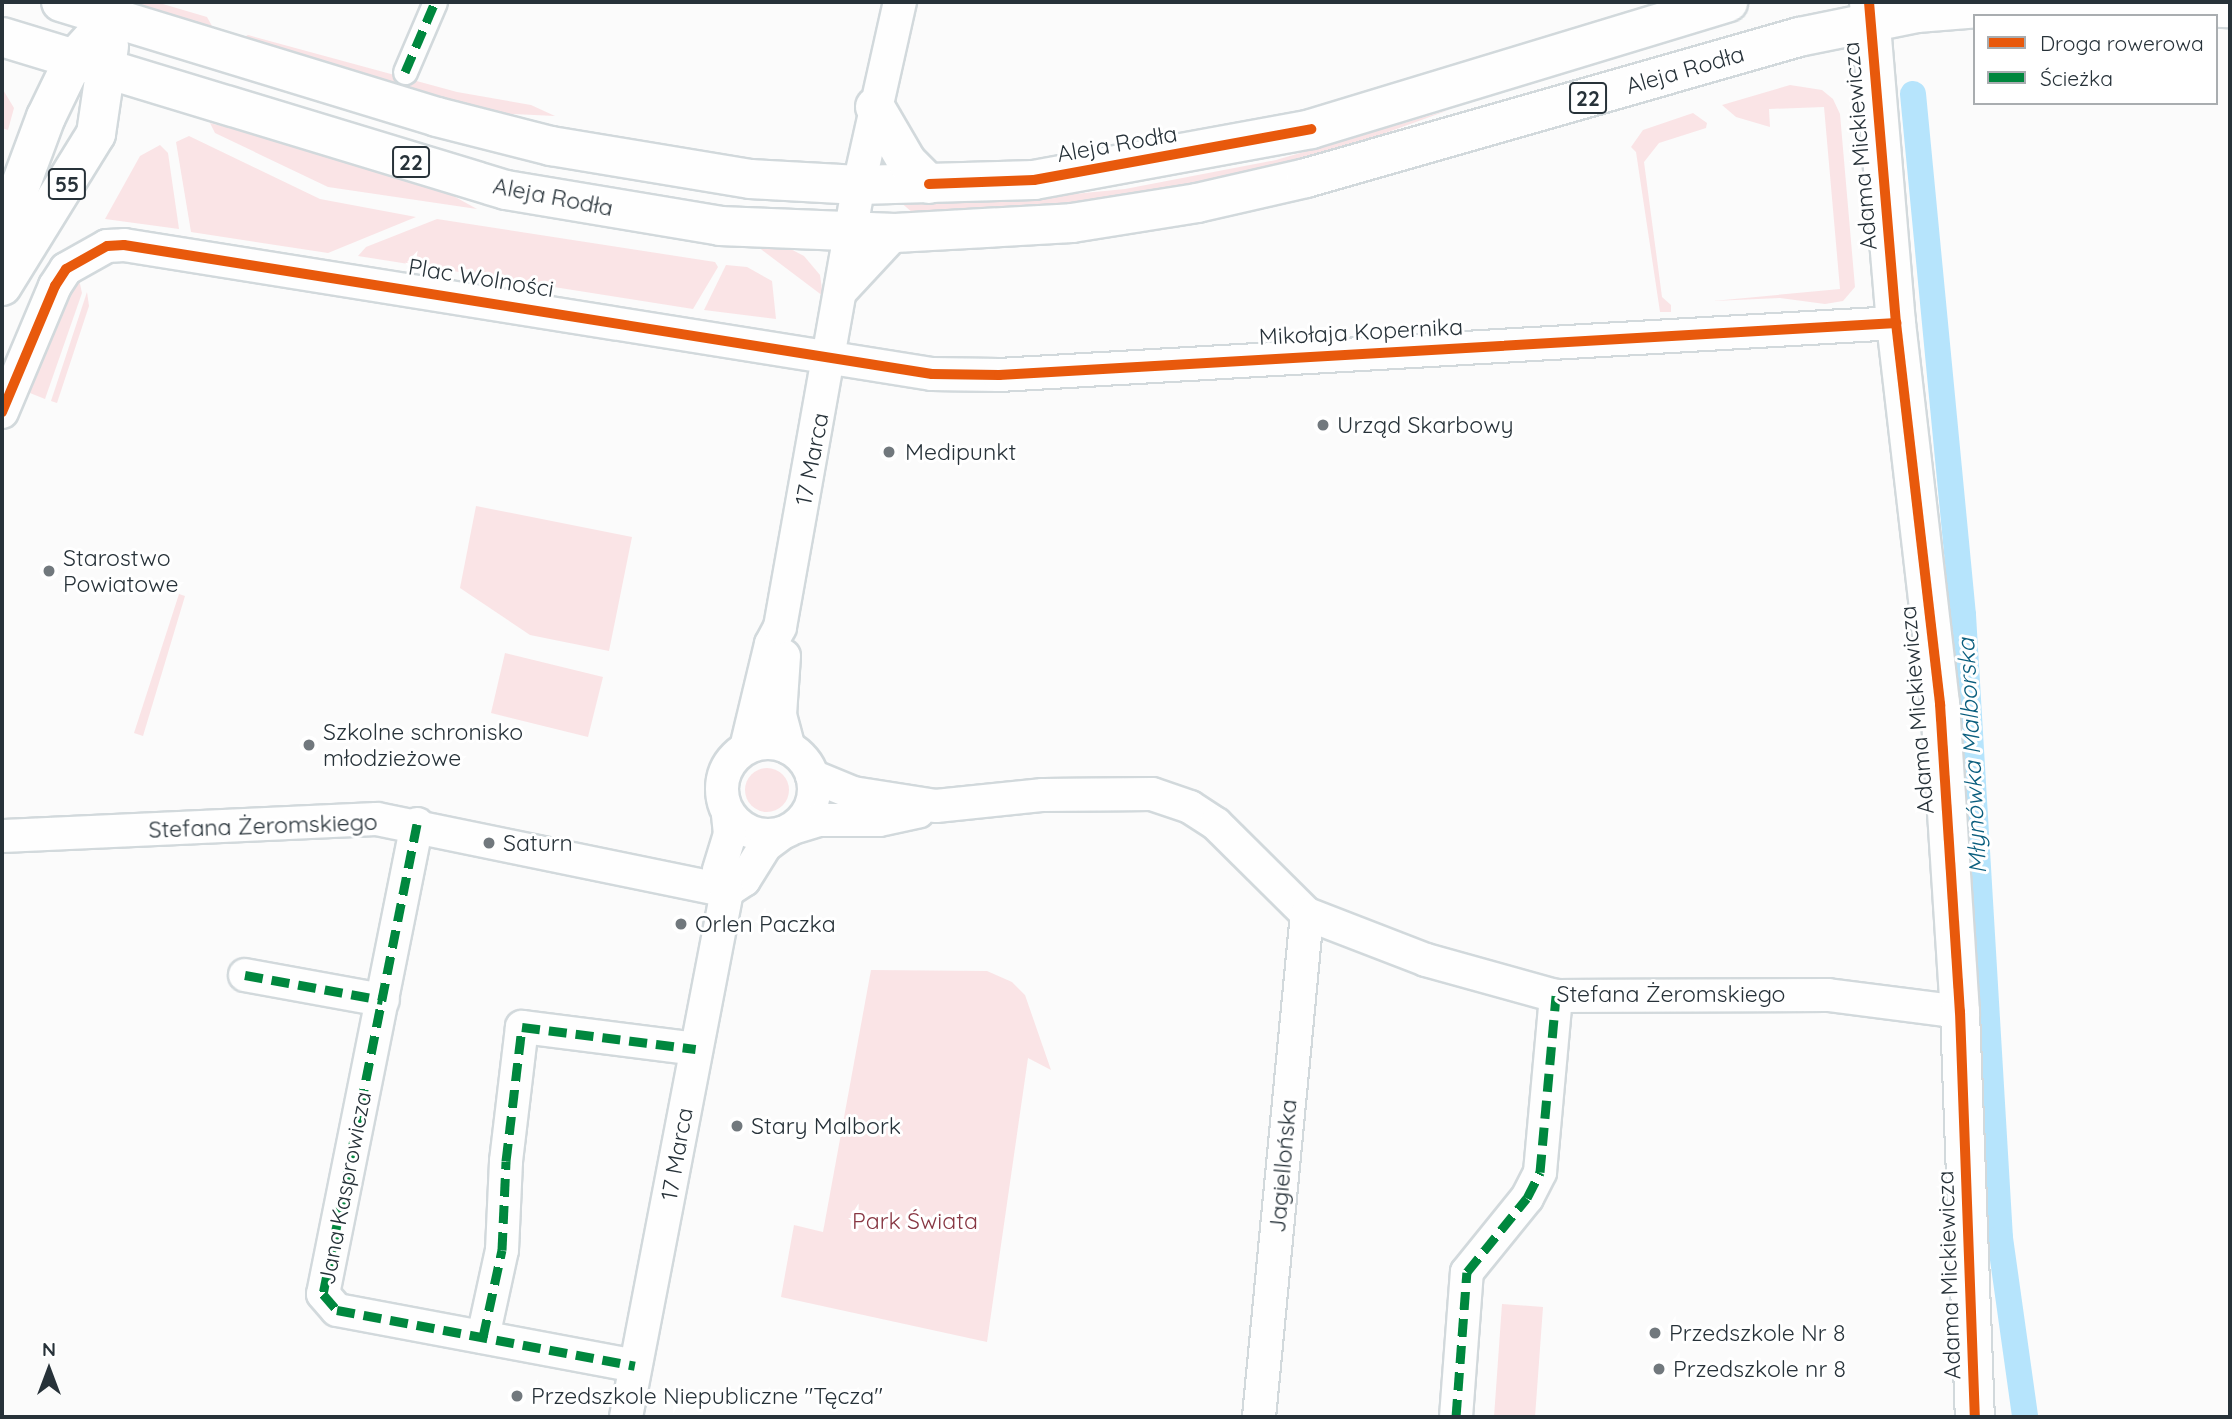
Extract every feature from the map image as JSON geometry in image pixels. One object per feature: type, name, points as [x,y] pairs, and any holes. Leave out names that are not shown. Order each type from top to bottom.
[{"type":"main road","name":"Aleja Rodła","points":[[61,2],[437,117],[551,146],[750,179],[859,185],[1034,180],[1311,129],[1728,2]]},
{"type":"main road","name":"Aleja Rodła","points":[[2,37],[506,190],[720,226],[895,233],[1072,223],[1197,203],[1306,178],[1779,42],[1870,11],[2054,2],[2230,8]]},
{"type":"main road","name":"Adama Mickiewicza","points":[[1870,11],[1896,323],[1940,704],[1960,1013],[1975,1417]]},
{"type":"main road","name":"55","points":[[2,235],[46,117],[91,65],[111,17]]},
{"type":"main road","name":"55","points":[[2,286],[96,134],[91,65]]},
{"type":"main road","points":[[875,107],[907,162],[929,184]]},
{"type":"street","points":[[405,72],[435,2]]},
{"type":"street","name":"17 Marca","points":[[746,748],[771,644],[780,627],[859,185],[900,2]]},
{"type":"street","points":[[842,290],[895,233]]},
{"type":"street","name":"Plac Wolności","points":[[2,412],[55,286],[66,269],[107,246],[124,245],[673,330],[830,359]]},
{"type":"street","name":"Mikołaja Kopernika","points":[[830,359],[932,374],[999,375],[1896,323]]},
{"type":"street","name":"17 Marca","points":[[780,627],[785,642],[780,715],[789,748]]},
{"type":"street","points":[[727,891],[744,880],[765,846],[789,830],[812,803],[812,775],[789,748],[775,744],[746,748],[725,770],[723,800],[728,814],[752,833],[789,830]]},
{"type":"street","name":"Stefana Żeromskiego","points":[[812,775],[853,793],[936,806]]},
{"type":"street","name":"Stefana Żeromskiego","points":[[789,830],[819,820],[907,816],[936,806],[1043,795],[1152,793],[1190,807],[1216,824],[1307,914],[1426,960],[1556,996],[1828,995],[1960,1013]]},
{"type":"street","name":"17 Marca","points":[[626,1417],[727,891],[719,870],[730,834],[728,814]]},
{"type":"street","name":"Stefana Żeromskiego","points":[[2,836],[356,818],[417,824],[727,891]]},
{"type":"street","name":"Jana Kasprowicza","points":[[417,824],[323,1294],[337,1310],[635,1366]]},
{"type":"street","name":"Jagiellońska","points":[[1259,1417],[1307,914]]},
{"type":"street","points":[[245,975],[383,1000]]},
{"type":"street","points":[[1456,1417],[1467,1272],[1527,1198],[1540,1172],[1556,996]]},
{"type":"street","points":[[483,1338],[502,1250],[518,1032],[522,1027],[551,1028],[696,1049]]},
{"type":"green space","points":[[109,2],[156,2],[207,17],[212,26],[209,34]]},
{"type":"green space","points":[[248,35],[457,92],[531,105],[555,116],[495,113],[236,41]]},
{"type":"green space","points":[[1790,85],[1822,90],[1833,99],[1840,114],[1855,287],[1843,301],[1825,304],[1780,298],[1713,301],[1840,289],[1824,107],[1769,109],[1770,127],[1736,117],[1722,105]]},
{"type":"green space","points":[[2,88],[14,108],[8,130],[2,128]]},
{"type":"green space","points":[[1449,110],[1308,161],[1089,205],[913,213],[899,201],[1004,201],[1125,189],[1276,160]]},
{"type":"green space","points":[[1693,113],[1707,123],[1706,128],[1659,143],[1644,162],[1662,297],[1671,305],[1671,312],[1660,312],[1636,152],[1631,147],[1643,130]]},
{"type":"green space","points":[[210,123],[419,177],[477,209],[328,187],[215,133]]},
{"type":"green space","points":[[189,136],[320,199],[416,217],[328,253],[191,232],[176,142]]},
{"type":"green space","points":[[160,145],[168,153],[179,229],[105,219],[140,156]]},
{"type":"green space","points":[[437,219],[715,262],[718,267],[693,309],[358,256],[366,247]]},
{"type":"green space","points":[[754,244],[783,245],[804,256],[820,275],[823,296]]},
{"type":"green space","points":[[726,265],[747,267],[772,281],[776,319],[704,310]]},
{"type":"green space","points":[[78,275],[82,293],[45,399],[30,393],[32,384],[65,295]]},
{"type":"green space","points":[[87,292],[89,306],[57,403],[51,401]]},
{"type":"green space","points":[[476,506],[632,537],[609,651],[530,635],[460,588]]},
{"type":"green space","points":[[179,594],[185,596],[143,736],[134,733]]},
{"type":"green space","points":[[505,653],[603,677],[588,737],[491,713]]},
{"type":"green space","points":[[767,768],[776,769],[783,774],[788,781],[788,799],[783,806],[776,811],[767,812],[758,811],[751,806],[746,799],[745,790],[746,781],[751,774],[758,769]]},
{"type":"green space","name":"Park Świata","points":[[871,970],[987,971],[1012,982],[1025,995],[1051,1070],[1028,1058],[987,1342],[781,1297],[794,1225],[823,1232]]},
{"type":"green space","points":[[1502,1304],[1543,1307],[1535,1417],[1494,1417]]},
{"type":"waterway","name":"Młynówka Malborska","points":[[1913,94],[1963,615],[2000,1238],[2025,1417]]},
{"type":"marked path","points":[[405,72],[435,2]]},
{"type":"marked path","points":[[417,824],[323,1294],[337,1310],[635,1366]]},
{"type":"marked path","points":[[245,975],[383,1000]]},
{"type":"marked path","points":[[1456,1417],[1467,1272],[1527,1198],[1540,1172],[1556,996]]},
{"type":"marked path","points":[[483,1337],[502,1250],[506,1161],[522,1027],[696,1049]]},
{"type":"cycle path","points":[[1869,2],[1896,323],[1940,704],[1960,1012],[1975,1417]]},
{"type":"cycle path","points":[[929,184],[1034,180],[1311,129]]},
{"type":"cycle path","points":[[2,412],[55,286],[66,269],[107,246],[124,245],[932,374],[999,375],[1896,323]]},
{"type":"place","name":"Urząd Skarbowy","points":[[1323,425]]},
{"type":"place","name":"Medipunkt","points":[[889,452]]},
{"type":"place","name":"Starostwo Powiatowe","points":[[49,571]]},
{"type":"place","name":"Szkolne schronisko młodzieżowe","points":[[309,745]]},
{"type":"place","name":"Saturn","points":[[489,843]]},
{"type":"place","name":"Orlen Paczka","points":[[681,924]]},
{"type":"place","name":"Stary Malbork","points":[[737,1126]]},
{"type":"place","name":"Przedszkole Nr 8","points":[[1655,1333]]},
{"type":"place","name":"Przedszkole nr 8","points":[[1659,1369]]},
{"type":"place","name":"Przedszkole Niepubliczne \"Tęcza\"","points":[[517,1396]]}]
